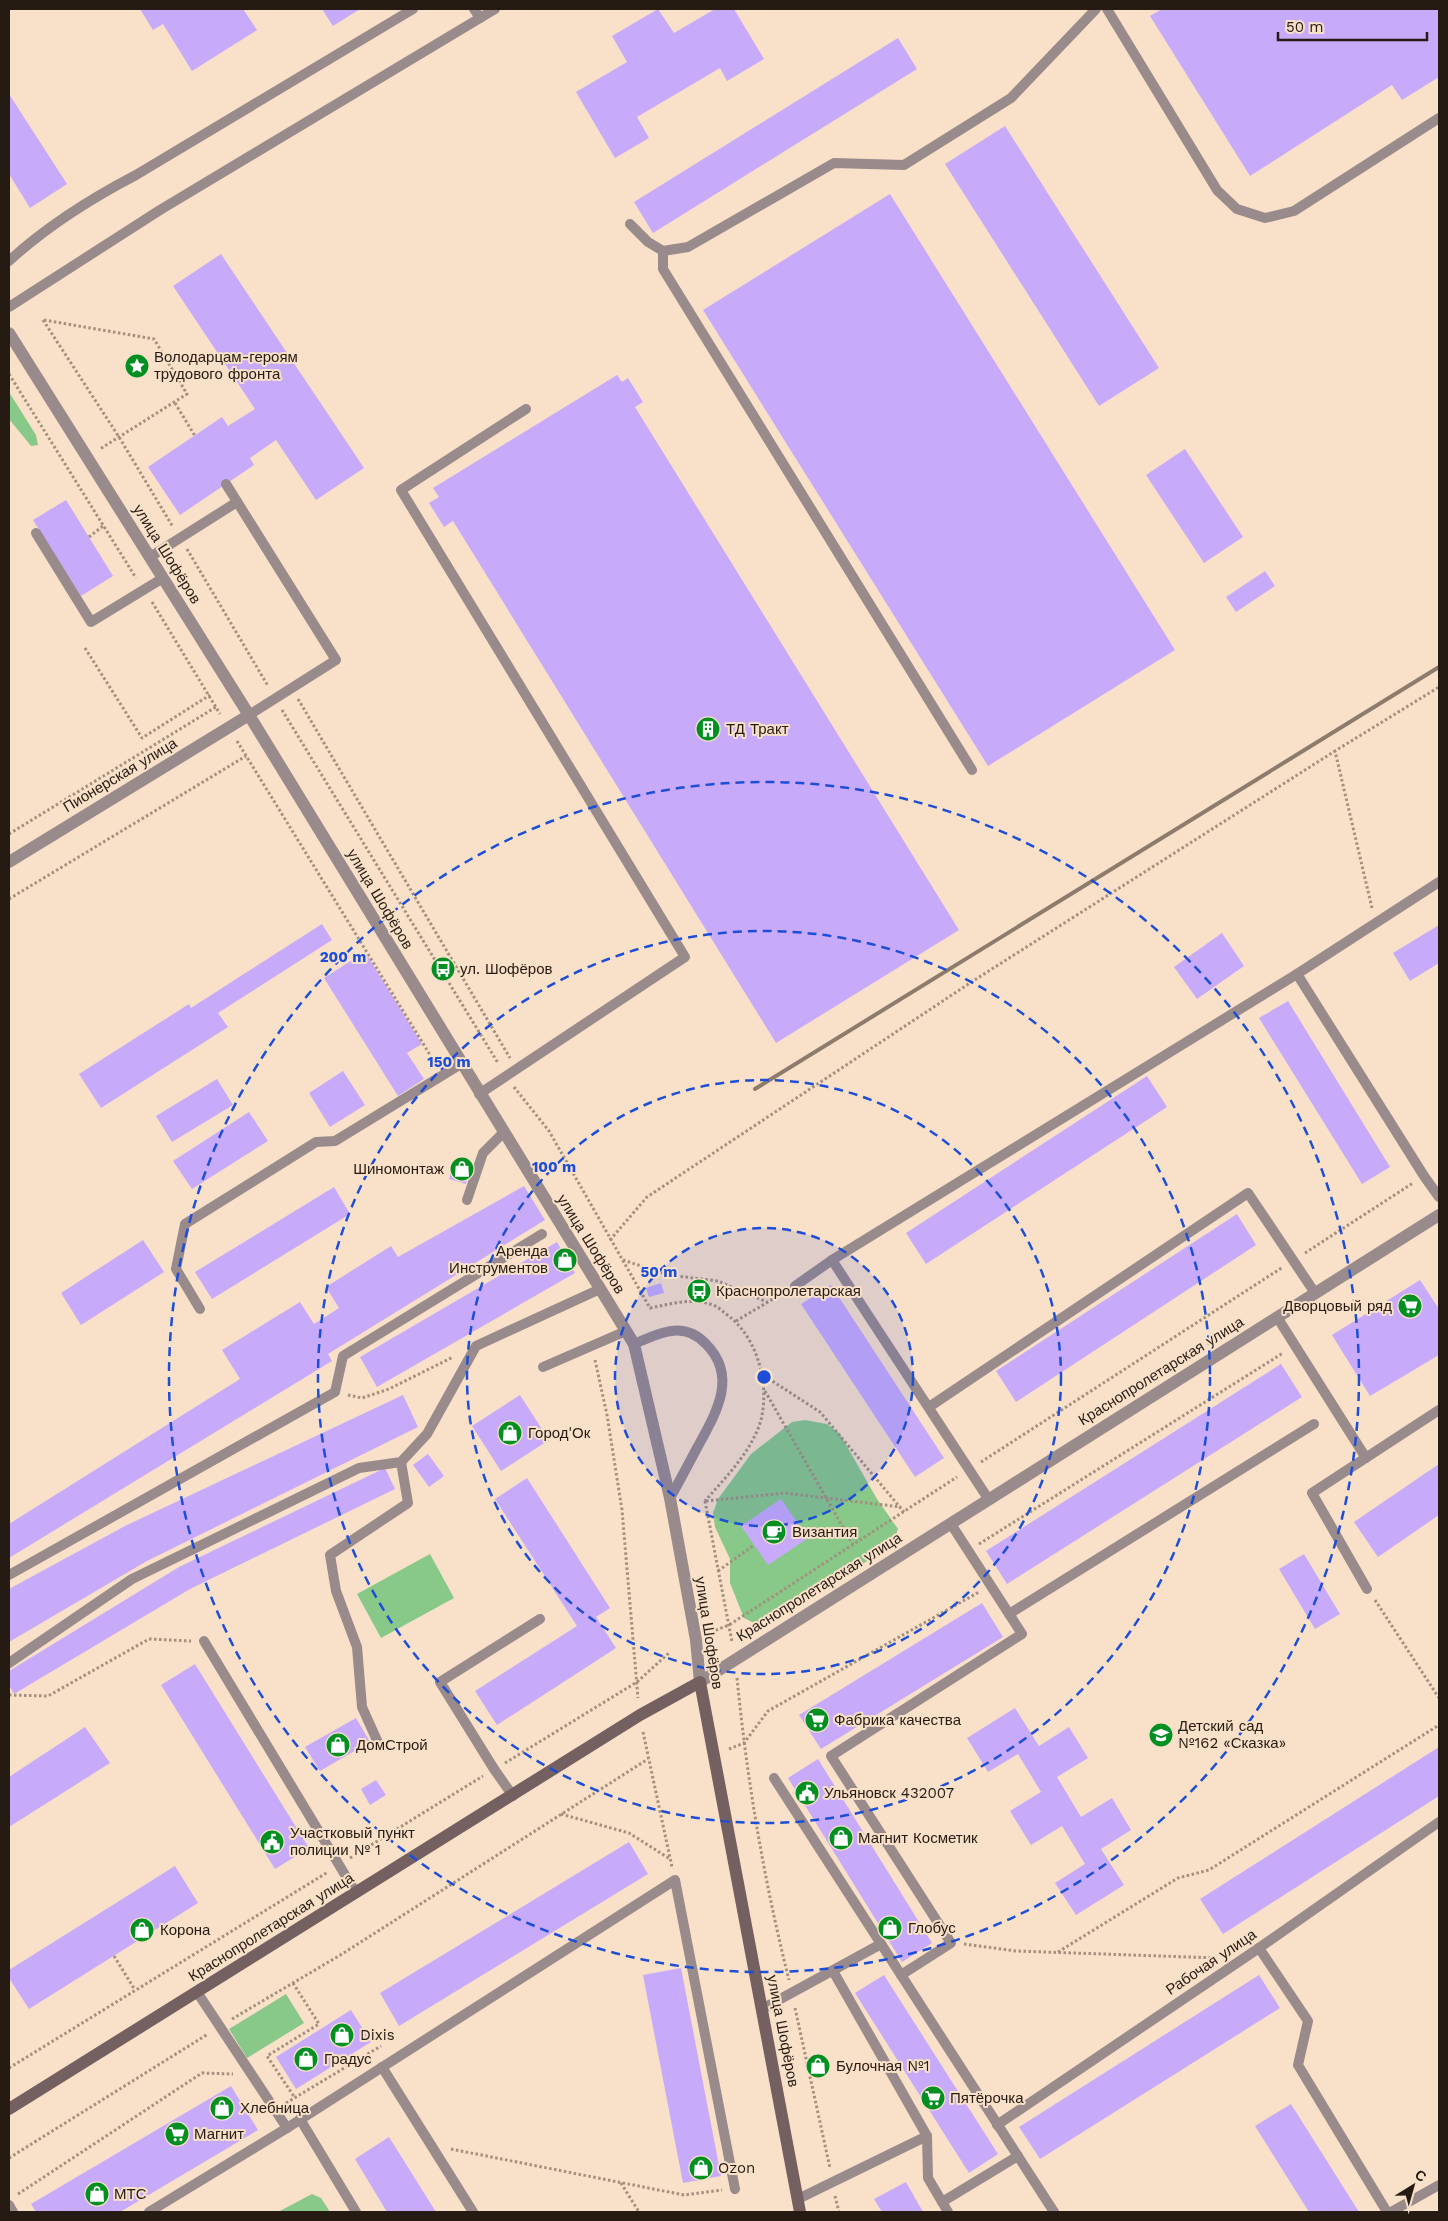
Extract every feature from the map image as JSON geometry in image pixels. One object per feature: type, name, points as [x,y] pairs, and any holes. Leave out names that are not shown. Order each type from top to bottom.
[{"type":"main road","name":"Краснопролетарская улица","points":[[9,2109],[640,1715],[700,1682]]},
{"type":"main road","name":"улица Шофёров","points":[[700,1682],[800,2212]]},
{"type":"street","name":"улица Шофёров","points":[[9,333],[249,715],[479,1094],[634,1344],[670,1498],[696,1640],[700,1682]]},
{"type":"street","name":"Пионерская улица","points":[[9,862],[249,715]]},
{"type":"street","name":"Краснопролетарская улица","points":[[700,1682],[1439,1215]]},
{"type":"lane","points":[[9,261],[36,236],[98,196],[136,176],[413,9]]},
{"type":"lane","points":[[474,9],[480,18]]},
{"type":"lane","points":[[9,307],[160,210],[495,9]]},
{"type":"lane","points":[[630,224],[648,242],[663,251],[688,247],[834,164],[904,165],[1012,98],[1096,9]]},
{"type":"lane","points":[[1107,9],[1217,190],[1237,209],[1246,212],[1265,218],[1294,211],[1439,118]]},
{"type":"lane","points":[[663,251],[663,269],[972,770]]},
{"type":"lane","points":[[479,1094],[685,957],[401,490],[526,409]]},
{"type":"lane","points":[[226,484],[336,660],[249,715]]},
{"type":"lane","points":[[150,557],[237,502]]},
{"type":"lane","points":[[36,533],[91,622],[163,578]]},
{"type":"lane","points":[[795,1286],[832,1260],[1297,974],[1439,882]]},
{"type":"lane","points":[[1297,974],[1439,1197]]},
{"type":"lane","points":[[200,1309],[176,1269],[185,1224],[316,1142],[335,1141],[461,1064]]},
{"type":"lane","points":[[467,1200],[482,1153],[503,1133]]},
{"type":"lane","points":[[929,1407],[1248,1193],[1315,1293]]},
{"type":"lane","points":[[9,1576],[335,1392],[343,1356],[542,1234]]},
{"type":"lane","points":[[832,1260],[970,1469],[988,1500]]},
{"type":"lane","points":[[9,1663],[132,1579],[359,1468],[401,1462],[427,1434],[476,1346],[600,1289]]},
{"type":"lane","points":[[1277,1317],[1366,1458]]},
{"type":"lane","points":[[634,1344],[662,1332],[676,1329],[688,1331],[699,1336],[708,1346],[718,1360],[722,1376],[722,1394],[717,1412],[670,1498]]},
{"type":"lane","points":[[543,1367],[591,1344],[626,1331]]},
{"type":"lane","points":[[1367,1589],[1312,1493],[1439,1410]]},
{"type":"lane","points":[[1009,1614],[1314,1424]]},
{"type":"lane","points":[[380,1747],[362,1707],[358,1647],[336,1591],[330,1555],[408,1503],[401,1462]]},
{"type":"lane","points":[[901,1975],[951,1943],[831,1756],[1022,1634],[950,1524]]},
{"type":"lane","points":[[513,1796],[494,1770],[440,1682],[540,1620]]},
{"type":"lane","points":[[204,1641],[356,1893]]},
{"type":"lane","points":[[774,1778],[1054,2212]]},
{"type":"lane","name":"Рабочая улица","points":[[997,2125],[1259,1948],[1439,1822]]},
{"type":"lane","points":[[149,2212],[287,2128],[675,1880],[735,2189]]},
{"type":"lane","points":[[762,2009],[881,1944]]},
{"type":"lane","points":[[1259,1948],[1308,2021],[1298,2065],[1387,2212]]},
{"type":"lane","points":[[833,1971],[926,2136],[928,2178],[948,2212]]},
{"type":"lane","points":[[197,1992],[287,2128]]},
{"type":"lane","points":[[382,2067],[473,2212]]},
{"type":"lane","points":[[300,2119],[356,2212]]},
{"type":"lane","points":[[798,2199],[926,2136]]},
{"type":"lane","points":[[942,2202],[1018,2156]]},
{"type":"lane","points":[[1391,2212],[1439,2185]]},
{"type":"lane","points":[[9,2205],[13,2212]]},
{"type":"path","points":[[87,458],[119,437],[175,403],[187,394],[154,339],[43,320],[119,437],[275,698],[506,1076],[549,1131],[609,1240],[650,1308]]},
{"type":"path","points":[[9,374],[216,707],[9,834]]},
{"type":"path","points":[[175,403],[195,436]]},
{"type":"path","points":[[90,537],[103,526]]},
{"type":"path","points":[[85,648],[142,738],[210,695]]},
{"type":"path","points":[[609,1240],[647,1197],[973,982],[1335,751],[1439,687]]},
{"type":"path","points":[[291,688],[517,1069]]},
{"type":"path","points":[[1335,751],[1376,923]]},
{"type":"path","points":[[9,899],[246,756],[442,1074]]},
{"type":"path","points":[[710,1633],[729,1625],[1424,1176]]},
{"type":"path","points":[[622,1260],[669,1275],[718,1281],[767,1302]]},
{"type":"path","points":[[736,1321],[795,1286]]},
{"type":"path","points":[[591,1344],[607,1415],[622,1510],[637,1682]]},
{"type":"path","points":[[335,1392],[362,1398],[388,1389],[476,1346]]},
{"type":"path","points":[[968,1551],[1295,1346]]},
{"type":"path","points":[[760,1373],[820,1412],[904,1512]]},
{"type":"path","points":[[764,1391],[852,1545]]},
{"type":"path","points":[[732,1642],[705,1501],[785,1493],[901,1508]]},
{"type":"path","points":[[718,1571],[754,1545]]},
{"type":"path","points":[[729,1749],[744,1743],[768,1711],[990,1586]]},
{"type":"path","points":[[1367,1589],[1439,1698]]},
{"type":"path","points":[[9,1695],[48,1696],[150,1639],[204,1641]]},
{"type":"path","points":[[9,2068],[637,1682],[670,1652]]},
{"type":"path","points":[[737,1678],[744,1743]]},
{"type":"path","points":[[640,1715],[675,1880]]},
{"type":"path","points":[[1058,1952],[1178,1878],[1209,1870],[1439,1725]]},
{"type":"path","points":[[9,2158],[292,1983],[648,1758]]},
{"type":"path","points":[[561,1814],[629,1833],[670,1860]]},
{"type":"path","points":[[951,1943],[1016,1951],[1242,1959]]},
{"type":"path","points":[[114,1956],[135,1990]]},
{"type":"path","points":[[292,1983],[319,2024],[268,2056],[295,2098]]},
{"type":"path","points":[[275,2110],[380,2046]]},
{"type":"path","points":[[17,2195],[202,2073],[252,2074]]},
{"type":"path","points":[[431,2145],[684,2195],[735,2189]]},
{"type":"path","points":[[621,2183],[639,2212]]},
{"type":"green space","points":[[9,392],[36,435],[38,445],[31,446],[9,419]]},
{"type":"green space","points":[[805,1420],[827,1424],[840,1434],[877,1499],[898,1529],[894,1541],[886,1550],[758,1625],[744,1618],[730,1583],[730,1559],[715,1527],[713,1513],[718,1499],[751,1454],[792,1422]]},
{"type":"green space","points":[[430,1554],[454,1598],[381,1638],[357,1594]]},
{"type":"green space","points":[[286,1994],[304,2023],[247,2058],[229,2029]]},
{"type":"green space","points":[[312,2194],[321,2198],[330,2212],[278,2212]]},
{"type":"building","points":[[140,9],[243,9],[257,30],[192,71],[163,24],[153,30]]},
{"type":"building","points":[[322,9],[360,9],[333,26]]},
{"type":"building","points":[[658,9],[674,33],[715,9],[734,9],[764,59],[727,81],[720,68],[637,117],[649,138],[615,158],[576,92],[627,62],[612,36]]},
{"type":"building","points":[[1162,9],[1439,9],[1439,77],[1402,100],[1392,85],[1250,176],[1150,16]]},
{"type":"building","points":[[898,38],[917,69],[653,233],[634,202]]},
{"type":"building","points":[[9,94],[67,184],[30,208],[9,174]]},
{"type":"building","points":[[1005,126],[1159,368],[1099,406],[945,164]]},
{"type":"building","points":[[890,194],[1175,650],[988,766],[703,310]]},
{"type":"building","points":[[221,254],[364,468],[316,500],[276,440],[250,458],[254,465],[180,515],[148,467],[222,417],[228,426],[255,409],[173,286]]},
{"type":"building","name":"ТД Тракт","points":[[617,375],[622,382],[628,378],[643,402],[635,407],[959,930],[776,1043],[453,521],[444,527],[429,503],[439,497],[433,488]]},
{"type":"building","points":[[1185,449],[1243,537],[1204,563],[1146,475]]},
{"type":"building","points":[[66,500],[113,576],[81,596],[33,520]]},
{"type":"building","points":[[1265,571],[1275,586],[1236,612],[1226,597]]},
{"type":"building","points":[[322,924],[332,940],[218,1013],[228,1027],[101,1108],[79,1074],[189,1004],[191,1008]]},
{"type":"building","points":[[1439,925],[1439,963],[1410,981],[1393,953]]},
{"type":"building","points":[[1222,933],[1244,966],[1197,999],[1174,967]]},
{"type":"building","points":[[365,952],[422,1044],[407,1053],[424,1079],[398,1096],[324,978]]},
{"type":"building","points":[[1288,1001],[1390,1167],[1362,1184],[1259,1018]]},
{"type":"building","points":[[343,1071],[365,1105],[330,1127],[309,1093]]},
{"type":"building","points":[[1147,1076],[1167,1107],[926,1264],[906,1233]]},
{"type":"building","points":[[217,1079],[233,1105],[172,1142],[156,1116]]},
{"type":"building","points":[[249,1112],[268,1141],[192,1189],[173,1161]]},
{"type":"building","points":[[454,1160],[471,1165],[466,1184],[449,1179]]},
{"type":"building","points":[[524,1186],[545,1220],[328,1354],[332,1361],[9,1558],[9,1524],[240,1379],[222,1350],[300,1302],[314,1324],[339,1308],[326,1287],[391,1246],[398,1257]]},
{"type":"building","points":[[334,1187],[350,1214],[212,1299],[195,1272]]},
{"type":"building","points":[[1237,1214],[1256,1245],[1016,1402],[996,1371]]},
{"type":"building","points":[[143,1240],[164,1272],[81,1325],[61,1293]]},
{"type":"building","points":[[557,1242],[575,1273],[377,1387],[360,1357]]},
{"type":"building","points":[[1420,1280],[1439,1309],[1439,1355],[1370,1396],[1332,1335]]},
{"type":"building","points":[[661,1283],[664,1293],[649,1297],[646,1288]]},
{"type":"building","points":[[831,1285],[944,1458],[915,1477],[801,1304]]},
{"type":"building","points":[[1281,1364],[1302,1397],[1007,1584],[986,1551]]},
{"type":"building","points":[[403,1395],[418,1427],[147,1561],[9,1642],[9,1589],[125,1526]]},
{"type":"building","name":"Город'Ок","points":[[520,1395],[549,1440],[501,1471],[472,1426]]},
{"type":"building","points":[[428,1454],[444,1476],[429,1487],[413,1465]]},
{"type":"building","points":[[1439,1464],[1439,1515],[1378,1557],[1354,1522]]},
{"type":"building","points":[[385,1468],[395,1489],[190,1589],[14,1694],[9,1685],[9,1671],[179,1567]]},
{"type":"building","points":[[527,1478],[610,1608],[596,1617],[616,1648],[497,1725],[475,1691],[577,1626],[495,1499]]},
{"type":"building","name":"Византия","points":[[781,1499],[808,1538],[768,1565],[741,1526]]},
{"type":"building","points":[[1304,1554],[1340,1614],[1315,1629],[1279,1569]]},
{"type":"building","points":[[982,1603],[1003,1637],[821,1749],[799,1715]]},
{"type":"building","points":[[195,1664],[309,1848],[275,1869],[161,1685]]},
{"type":"building","points":[[1015,1708],[1039,1746],[1069,1727],[1088,1758],[1057,1777],[1081,1817],[1112,1798],[1131,1830],[1101,1849],[1124,1885],[1076,1915],[1055,1883],[1085,1864],[1062,1826],[1031,1845],[1010,1811],[1041,1792],[1018,1754],[988,1772],[967,1738]]},
{"type":"building","name":"ДомСтрой","points":[[356,1718],[370,1742],[320,1771],[305,1747]]},
{"type":"building","points":[[85,1727],[110,1763],[9,1827],[9,1777]]},
{"type":"building","points":[[1439,1747],[1439,1796],[1223,1934],[1200,1899]]},
{"type":"building","points":[[818,1759],[932,1943],[902,1962],[788,1778]]},
{"type":"building","points":[[376,1780],[386,1795],[370,1805],[361,1789]]},
{"type":"building","points":[[629,1842],[648,1874],[399,2026],[380,1993]]},
{"type":"building","points":[[175,1866],[198,1903],[29,2009],[9,1978],[9,1970]]},
{"type":"building","points":[[681,1968],[721,2176],[683,2183],[643,1975]]},
{"type":"building","points":[[884,1975],[998,2154],[969,2173],[855,1993]]},
{"type":"building","points":[[1259,1975],[1280,2008],[1040,2159],[1019,2127]]},
{"type":"building","points":[[351,2010],[371,2042],[296,2089],[276,2057]]},
{"type":"building","points":[[231,2086],[258,2130],[120,2212],[36,2212],[31,2204]]},
{"type":"building","points":[[1291,2104],[1359,2212],[1309,2212],[1255,2126]]},
{"type":"building","points":[[389,2137],[436,2212],[387,2212],[355,2159]]},
{"type":"building","points":[[906,2182],[923,2212],[882,2212],[874,2199]]},
{"type":"railway","points":[[755,1089],[1439,667]]},
{"type":"place","name":"Володарцам-героям трудового фронта","points":[[137,366]]},
{"type":"place","name":"ТД Тракт","points":[[708,729]]},
{"type":"place","name":"ул. Шофёров","points":[[443,969]]},
{"type":"place","name":"Шиномонтаж","points":[[462,1169]]},
{"type":"place","name":"Аренда Инструментов","points":[[565,1260]]},
{"type":"place","name":"Краснопролетарская","points":[[699,1291]]},
{"type":"place","name":"Дворцовый ряд","points":[[1410,1306]]},
{"type":"place","name":"Город'Ок","points":[[510,1433]]},
{"type":"place","name":"Византия","points":[[774,1532]]},
{"type":"place","name":"Фабрика качества","points":[[817,1720]]},
{"type":"place","name":"Детский сад №162 «Сказка»","points":[[1161,1735]]},
{"type":"place","name":"ДомСтрой","points":[[338,1745]]},
{"type":"place","name":"Ульяновск 432007","points":[[807,1793]]},
{"type":"place","name":"Магнит Косметик","points":[[841,1838]]},
{"type":"place","name":"Участковый пункт полиции № 1","points":[[272,1842]]},
{"type":"place","name":"Глобус","points":[[890,1928]]},
{"type":"place","name":"Корона","points":[[142,1930]]},
{"type":"place","name":"Dixis","points":[[342,2035]]},
{"type":"place","name":"Градус","points":[[306,2059]]},
{"type":"place","name":"Булочная №1","points":[[818,2066]]},
{"type":"place","name":"Пятёрочка","points":[[933,2098]]},
{"type":"place","name":"Хлебница","points":[[222,2108]]},
{"type":"place","name":"Магнит","points":[[177,2134]]},
{"type":"place","name":"Ozon","points":[[701,2168]]},
{"type":"place","name":"МТС","points":[[97,2194]]}]
